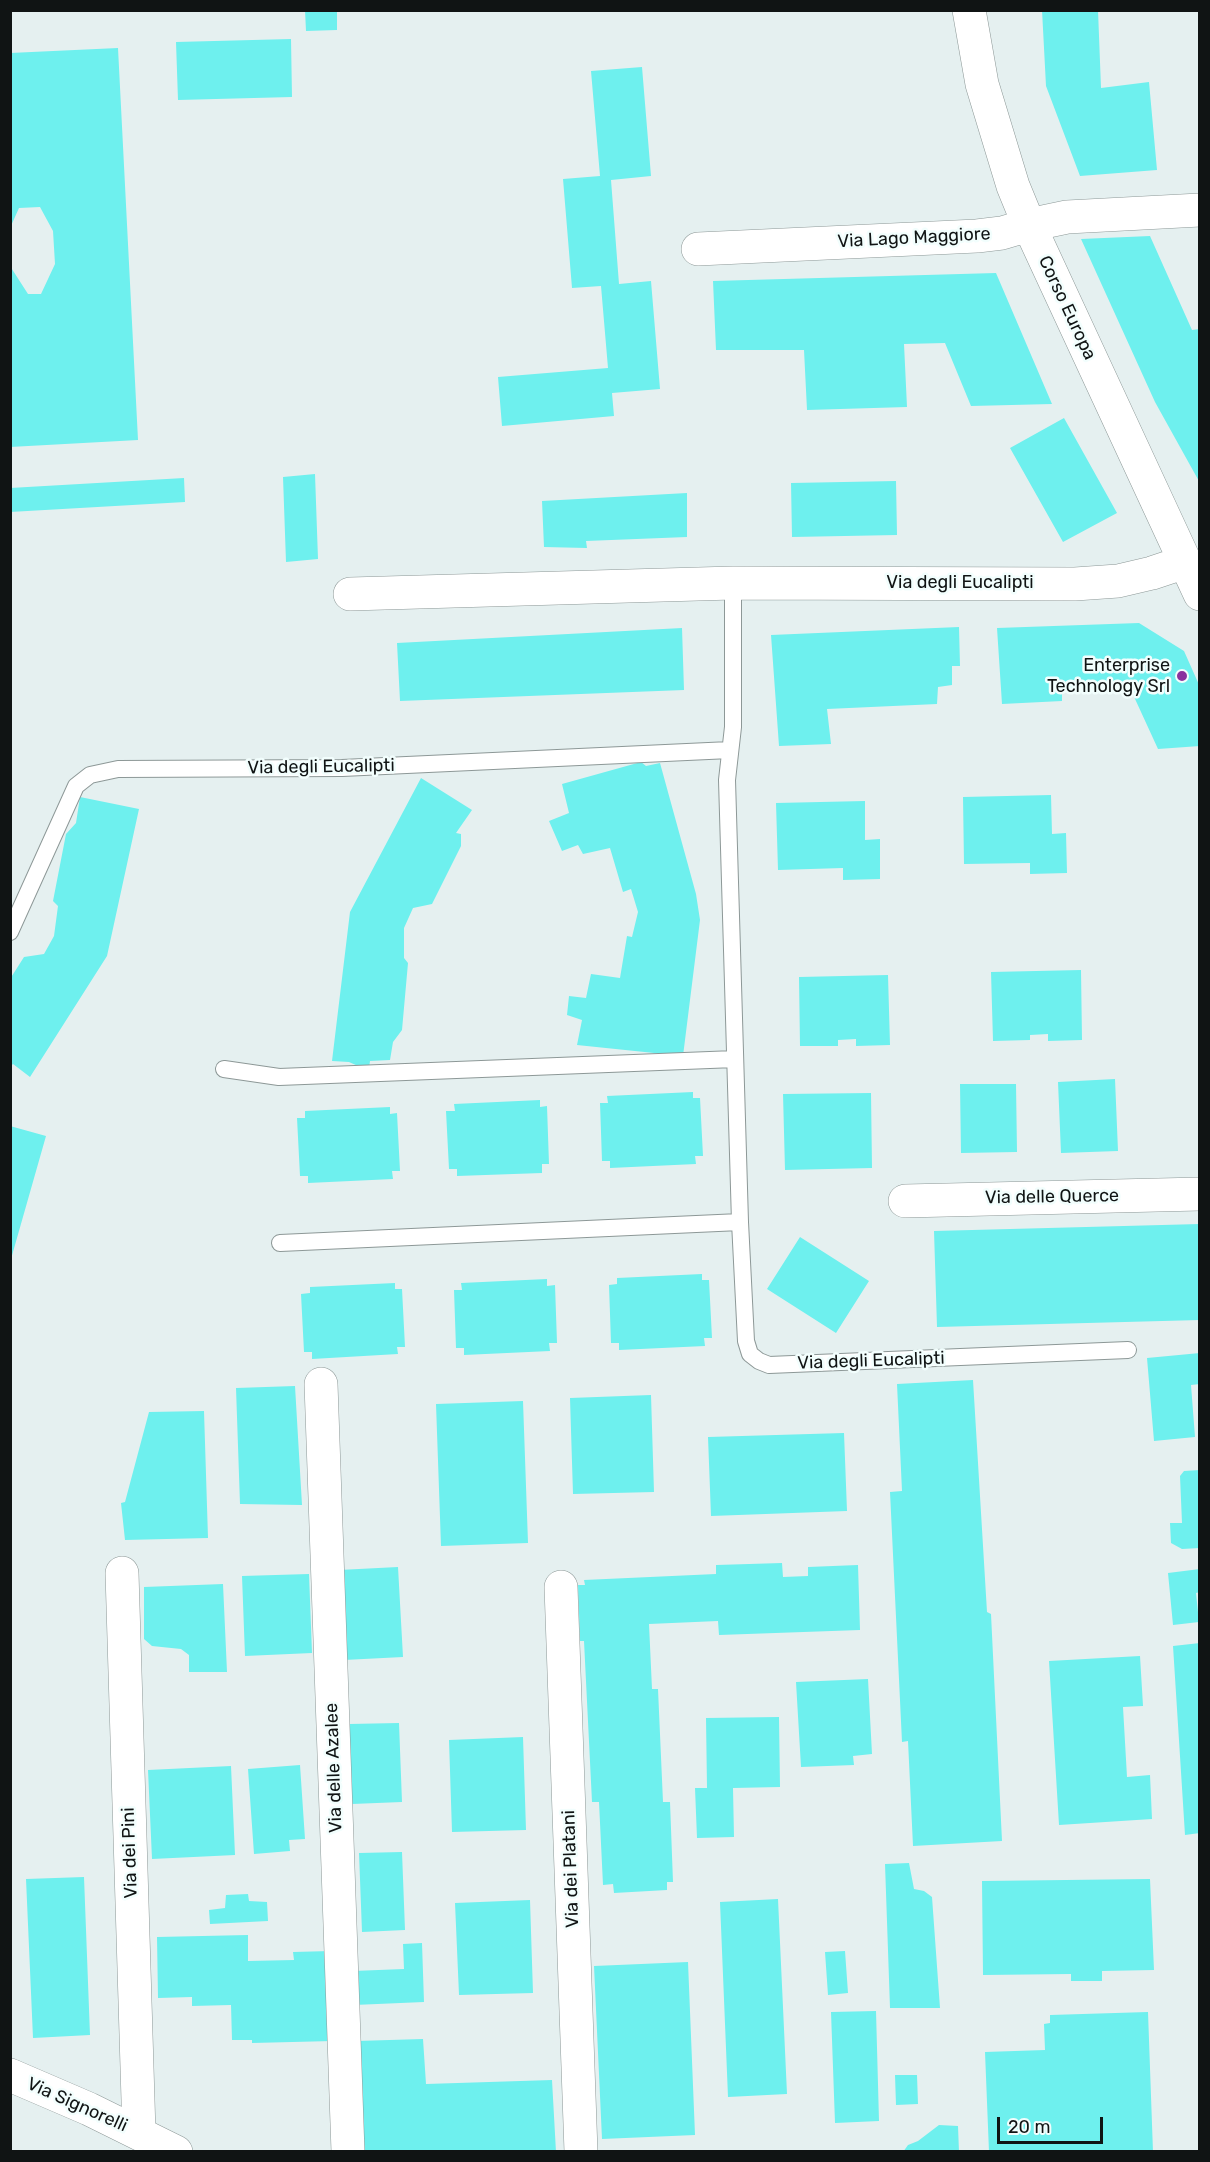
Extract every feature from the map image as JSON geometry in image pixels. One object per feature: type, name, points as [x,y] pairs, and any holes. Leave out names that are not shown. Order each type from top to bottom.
[{"type":"street","name":"Corso Europa","points":[[969,10],[982,84],[1013,186],[1200,594]]},
{"type":"street","name":"Via Lago Maggiore","points":[[698,249],[977,236],[1002,233],[1067,217],[1200,210]]},
{"type":"street","name":"Via degli Eucalipti","points":[[350,594],[733,583],[1075,584],[1118,581],[1185,562]]},
{"type":"street","name":"Via delle Querce","points":[[905,1201],[1200,1194]]},
{"type":"street","name":"Via delle Azalee","points":[[321,1384],[348,2151]]},
{"type":"street","name":"Via dei Pini","points":[[122,1573],[138,2133]]},
{"type":"street","name":"Via dei Platani","points":[[561,1587],[581,2151]]},
{"type":"street","name":"Via Signorelli","points":[[10,2075],[176,2151]]},
{"type":"lane","name":"Via degli Eucalipti","points":[[733,583],[733,728],[727,780],[740,1222],[746,1341],[750,1354],[769,1365],[1128,1350]]},
{"type":"lane","name":"Via degli Eucalipti","points":[[10,932],[76,786],[90,775],[118,769],[342,768],[730,750]]},
{"type":"lane","points":[[224,1069],[279,1077],[735,1059]]},
{"type":"lane","points":[[279,1243],[740,1222]]},
{"type":"building","points":[[305,10],[337,10],[337,30],[306,31]]},
{"type":"building","points":[[1042,10],[1098,10],[1101,88],[1149,82],[1157,170],[1080,176],[1046,86]]},
{"type":"building","points":[[291,39],[292,97],[178,100],[176,42]]},
{"type":"building","points":[[118,48],[138,440],[10,447],[10,266],[28,294],[41,294],[55,264],[53,231],[40,207],[19,208],[10,228],[10,53]]},
{"type":"building","points":[[642,67],[651,176],[611,180],[619,284],[651,281],[660,389],[612,393],[614,416],[502,426],[498,377],[608,368],[601,286],[572,288],[563,179],[600,176],[591,71]]},
{"type":"building","points":[[1150,236],[1192,330],[1200,329],[1200,483],[1155,402],[1081,239]]},
{"type":"building","points":[[996,273],[1052,404],[971,406],[945,343],[904,344],[907,407],[807,410],[804,350],[716,350],[713,281]]},
{"type":"building","points":[[1064,418],[1117,513],[1063,542],[1010,448]]},
{"type":"building","points":[[315,474],[318,559],[286,562],[283,477]]},
{"type":"building","points":[[184,478],[185,502],[10,512],[10,488]]},
{"type":"building","points":[[896,481],[897,535],[792,537],[791,483]]},
{"type":"building","points":[[687,493],[687,537],[586,541],[587,548],[544,547],[542,501]]},
{"type":"building","points":[[1139,623],[1184,651],[1200,687],[1200,746],[1158,749],[1130,688],[1062,689],[1062,701],[1002,704],[997,628]]},
{"type":"building","points":[[959,627],[960,666],[952,666],[952,685],[938,687],[937,704],[827,709],[831,744],[779,746],[771,635]]},
{"type":"building","points":[[682,628],[684,690],[400,701],[397,643]]},
{"type":"building","points":[[641,762],[646,766],[660,763],[696,894],[700,920],[683,1056],[577,1045],[582,1020],[567,1015],[569,996],[586,998],[591,974],[620,978],[627,936],[632,937],[638,912],[631,889],[623,892],[610,848],[583,854],[578,845],[562,851],[549,821],[569,813],[562,784]]},
{"type":"building","points":[[421,778],[472,810],[456,833],[461,834],[461,846],[432,904],[413,908],[404,928],[404,958],[408,963],[402,1030],[393,1042],[390,1060],[370,1061],[369,1068],[349,1062],[332,1061],[350,912]]},
{"type":"building","points":[[1051,795],[1052,834],[1066,833],[1067,873],[1030,874],[1030,863],[964,864],[963,797]]},
{"type":"building","points":[[80,797],[139,809],[107,956],[30,1077],[13,1064],[10,1067],[10,979],[24,957],[44,954],[54,936],[58,906],[53,901],[66,834],[76,823]]},
{"type":"building","points":[[865,801],[865,840],[880,839],[880,879],[843,880],[843,868],[778,870],[776,803]]},
{"type":"building","points":[[1081,970],[1082,1040],[1048,1041],[1048,1034],[1030,1035],[1030,1040],[993,1041],[991,972]]},
{"type":"building","points":[[888,975],[890,1045],[856,1046],[856,1039],[838,1040],[838,1046],[800,1046],[799,977]]},
{"type":"building","points":[[1115,1079],[1118,1151],[1061,1153],[1058,1082]]},
{"type":"building","points":[[960,1084],[1016,1084],[1017,1152],[961,1153]]},
{"type":"building","points":[[693,1092],[693,1098],[700,1098],[703,1156],[695,1156],[696,1164],[610,1168],[610,1161],[602,1161],[600,1103],[608,1103],[607,1096]]},
{"type":"building","points":[[871,1093],[872,1168],[785,1170],[783,1094]]},
{"type":"building","points":[[540,1100],[540,1107],[547,1106],[549,1164],[542,1164],[542,1173],[457,1176],[457,1169],[449,1169],[446,1111],[455,1111],[454,1104]]},
{"type":"building","points":[[390,1107],[390,1114],[397,1113],[400,1171],[392,1171],[393,1179],[308,1183],[308,1176],[300,1176],[297,1118],[305,1118],[305,1111]]},
{"type":"building","points":[[10,1126],[46,1136],[11,1259],[10,1259]]},
{"type":"building","points":[[1200,1224],[1200,1320],[937,1327],[934,1231]]},
{"type":"building","points":[[800,1237],[869,1281],[836,1333],[767,1289]]},
{"type":"building","points":[[702,1274],[702,1280],[709,1280],[712,1338],[704,1338],[705,1346],[619,1350],[619,1343],[611,1343],[609,1285],[617,1284],[617,1278]]},
{"type":"building","points":[[547,1279],[547,1286],[555,1285],[557,1343],[549,1343],[550,1351],[464,1355],[464,1348],[456,1348],[454,1290],[462,1290],[461,1283]]},
{"type":"building","points":[[395,1283],[395,1289],[402,1289],[405,1347],[397,1347],[398,1354],[312,1359],[312,1352],[304,1352],[301,1294],[310,1293],[310,1287]]},
{"type":"building","points":[[1200,1353],[1200,1384],[1191,1385],[1195,1437],[1154,1441],[1147,1358]]},
{"type":"building","points":[[973,1380],[987,1612],[991,1614],[1002,1841],[913,1846],[908,1741],[902,1742],[890,1492],[902,1491],[897,1384]]},
{"type":"building","points":[[295,1386],[302,1505],[240,1504],[236,1388]]},
{"type":"building","points":[[651,1395],[654,1492],[573,1494],[570,1398]]},
{"type":"building","points":[[523,1401],[528,1543],[441,1546],[436,1404]]},
{"type":"building","points":[[204,1411],[208,1538],[125,1540],[121,1503],[125,1502],[149,1412]]},
{"type":"building","points":[[844,1433],[847,1511],[711,1516],[708,1437]]},
{"type":"building","points":[[1200,1470],[1200,1548],[1182,1549],[1171,1543],[1170,1523],[1182,1523],[1180,1476],[1184,1471]]},
{"type":"building","points":[[782,1563],[783,1577],[808,1576],[808,1567],[858,1565],[860,1630],[719,1635],[718,1621],[649,1624],[652,1689],[658,1689],[663,1802],[670,1802],[673,1882],[667,1882],[667,1890],[614,1893],[613,1884],[603,1885],[599,1802],[592,1802],[584,1641],[580,1641],[578,1585],[585,1585],[584,1580],[716,1574],[716,1565]]},
{"type":"building","points":[[398,1567],[403,1657],[344,1660],[339,1570]]},
{"type":"building","points":[[1200,1569],[1200,1592],[1196,1593],[1199,1622],[1173,1625],[1168,1573]]},
{"type":"building","points":[[309,1574],[312,1653],[245,1656],[242,1576]]},
{"type":"building","points":[[223,1584],[227,1672],[189,1672],[189,1655],[181,1649],[152,1646],[144,1639],[144,1587]]},
{"type":"building","points":[[1200,1643],[1200,1833],[1185,1835],[1173,1646]]},
{"type":"building","points":[[1140,1656],[1143,1706],[1123,1707],[1127,1777],[1150,1775],[1152,1819],[1059,1825],[1049,1661]]},
{"type":"building","points":[[868,1679],[872,1754],[853,1756],[854,1765],[801,1767],[796,1682]]},
{"type":"building","points":[[779,1717],[780,1787],[733,1788],[734,1837],[697,1838],[695,1788],[707,1788],[706,1718]]},
{"type":"building","points":[[399,1723],[402,1802],[352,1804],[349,1724]]},
{"type":"building","points":[[523,1737],[526,1830],[452,1832],[449,1740]]},
{"type":"building","points":[[300,1765],[305,1839],[289,1840],[290,1851],[254,1854],[248,1769]]},
{"type":"building","points":[[231,1766],[235,1855],[152,1859],[148,1770]]},
{"type":"building","points":[[402,1852],[405,1930],[362,1932],[359,1853]]},
{"type":"building","points":[[909,1863],[914,1889],[924,1891],[932,1897],[940,2008],[890,2008],[885,1864]]},
{"type":"building","points":[[84,1877],[90,2035],[33,2038],[26,1879]]},
{"type":"building","points":[[1150,1879],[1154,1970],[1102,1971],[1102,1981],[1071,1981],[1071,1974],[983,1975],[982,1881]]},
{"type":"building","points":[[248,1894],[249,1901],[267,1902],[268,1921],[210,1924],[209,1910],[225,1908],[226,1895]]},
{"type":"building","points":[[778,1899],[787,2094],[728,2097],[720,1902]]},
{"type":"building","points":[[530,1900],[533,1993],[459,1995],[455,1903]]},
{"type":"building","points":[[248,1935],[248,1961],[294,1960],[293,1952],[331,1951],[333,2041],[252,2043],[252,2040],[232,2040],[231,2005],[192,2006],[192,1997],[158,1998],[157,1937]]},
{"type":"building","points":[[422,1943],[424,2002],[354,2005],[353,1971],[404,1969],[403,1944]]},
{"type":"building","points":[[845,1951],[848,1993],[828,1995],[825,1952]]},
{"type":"building","points":[[688,1962],[695,2135],[602,2139],[594,1966]]},
{"type":"building","points":[[876,2011],[879,2121],[835,2123],[831,2012]]},
{"type":"building","points":[[1148,2012],[1153,2152],[989,2152],[985,2052],[1045,2050],[1044,2024],[1050,2023],[1050,2015]]},
{"type":"building","points":[[423,2039],[426,2084],[552,2080],[556,2152],[360,2152],[356,2041]]},
{"type":"building","points":[[895,2075],[917,2075],[918,2104],[896,2105]]},
{"type":"building","points":[[939,2125],[958,2126],[959,2152],[903,2152],[908,2145],[918,2141]]},
{"type":"place","name":"Enterprise Technology Srl","points":[[1182,676]]}]
